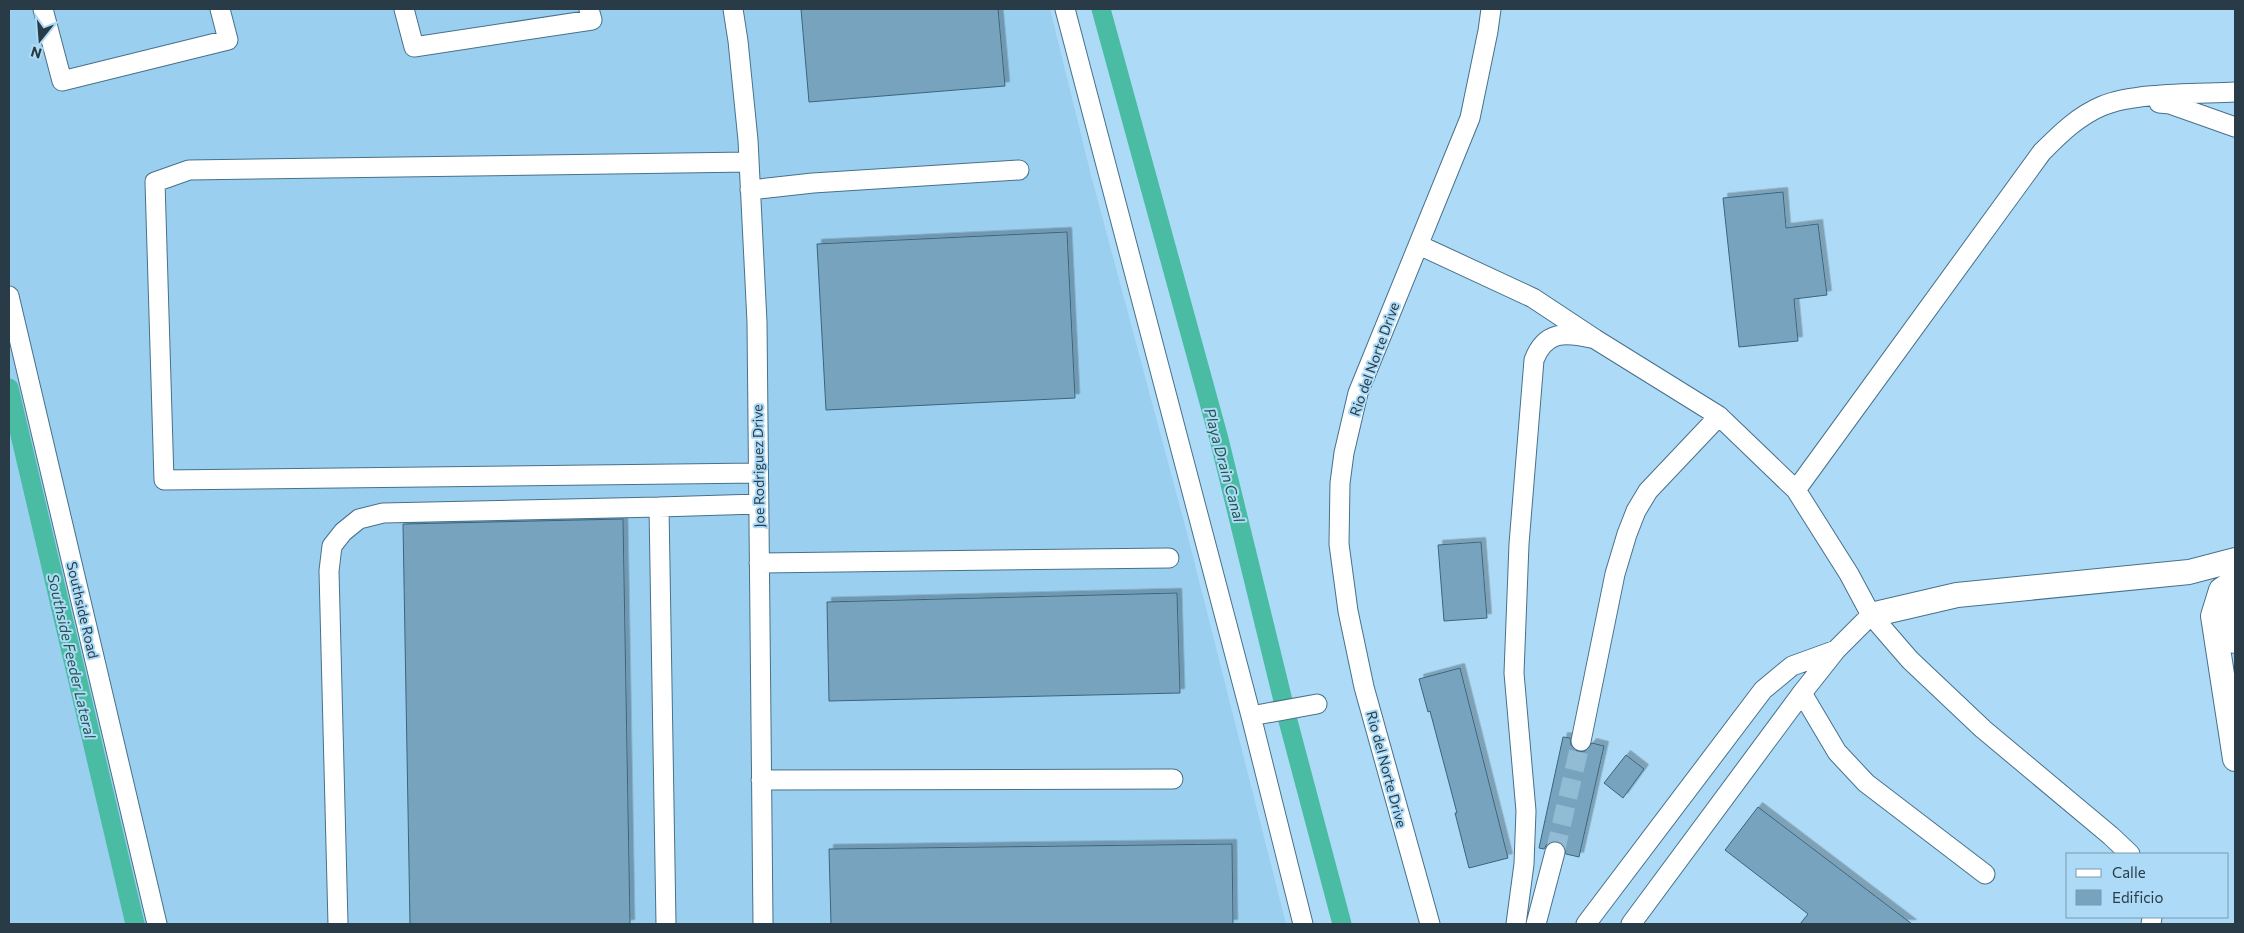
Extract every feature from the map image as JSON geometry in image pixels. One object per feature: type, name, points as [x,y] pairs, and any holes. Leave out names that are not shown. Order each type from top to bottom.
[{"type":"main road","points":[[1871,614],[1957,595],[2189,572],[2235,560]]},
{"type":"main road","points":[[2235,581],[2221,590],[2213,616],[2235,759]]},
{"type":"main road","points":[[2235,607],[2230,612],[2235,641]]},
{"type":"street","points":[[43,9],[62,81],[228,40],[220,9]]},
{"type":"street","points":[[404,9],[414,48],[592,20],[589,9]]},
{"type":"street","name":"Joe Rodriguez Drive","points":[[733,9],[738,41],[749,162],[757,322],[763,924]]},
{"type":"street","points":[[1065,9],[1251,716],[1303,924]]},
{"type":"street","name":"Rio del Norte Drive","points":[[1430,924],[1364,687],[1348,611],[1339,544],[1340,483],[1358,394],[1470,118],[1491,9]]},
{"type":"street","points":[[1796,490],[2042,152],[2064,129],[2102,106],[2123,99],[2235,92]]},
{"type":"street","points":[[2123,99],[2170,104],[2235,127]]},
{"type":"street","points":[[749,162],[189,170],[155,182],[164,480],[758,473]]},
{"type":"street","points":[[750,190],[813,183],[1019,170]]},
{"type":"street","points":[[1418,245],[1533,298],[1719,416],[1796,490],[1849,574],[1871,614],[1910,660],[1983,729],[2112,836],[2129,853]]},
{"type":"street","name":"Southside Road","points":[[9,296],[157,924]]},
{"type":"street","points":[[1516,924],[1525,857],[1526,811],[1515,693],[1515,663],[1519,544],[1534,360],[1538,348],[1552,337],[1576,335],[1595,339]]},
{"type":"street","points":[[1581,741],[1616,574],[1627,534],[1636,511],[1648,491],[1719,416]]},
{"type":"street","points":[[338,924],[329,571],[332,546],[343,532],[359,518],[383,512],[758,504]]},
{"type":"street","points":[[659,507],[666,924]]},
{"type":"street","points":[[759,564],[1170,558]]},
{"type":"street","points":[[1631,924],[1802,693],[1836,650],[1871,614]]},
{"type":"street","points":[[1586,924],[1763,690],[1792,666],[1836,650]]},
{"type":"street","points":[[1802,693],[1817,715],[1837,752],[1866,783],[1985,874]]},
{"type":"street","points":[[1251,716],[1308,705]]},
{"type":"street","points":[[761,780],[1173,779]]},
{"type":"street","points":[[1536,924],[1555,852]]},
{"type":"shaded area","points":[[9,9],[1050,9],[1091,175],[1187,533],[1286,924],[9,924]]},
{"type":"building","points":[[801,9],[998,9],[1005,86],[809,102]]},
{"type":"building","points":[[1783,192],[1786,228],[1818,224],[1827,295],[1794,299],[1798,341],[1739,347],[1723,198]]},
{"type":"building","points":[[1067,232],[1075,398],[826,410],[817,244]]},
{"type":"building","points":[[623,519],[630,924],[410,924],[403,524]]},
{"type":"building","points":[[1481,542],[1487,618],[1444,621],[1438,545]]},
{"type":"building","points":[[1177,593],[1180,693],[829,701],[827,602]]},
{"type":"building","points":[[1460,668],[1508,858],[1469,868],[1455,813],[1457,813],[1430,711],[1428,712],[1419,679]]},
{"type":"building","points":[[1563,737],[1570,738],[1571,745],[1578,752],[1585,751],[1592,743],[1604,746],[1579,857],[1566,854],[1563,844],[1557,841],[1547,844],[1544,849],[1539,848]]},
{"type":"building","points":[[1626,755],[1644,769],[1623,798],[1604,783]]},
{"type":"building","points":[[1758,807],[1912,924],[1800,924],[1808,914],[1725,850]]},
{"type":"building","points":[[1232,844],[1233,924],[831,924],[829,849]]},
{"type":"waterway","name":"Playa Drain Canal","points":[[1101,9],[1219,439],[1287,717],[1342,924]]},
{"type":"waterway","name":"Southside Feeder Lateral","points":[[9,388],[135,924]]},
{"type":"tunnel","points":[[1555,852],[1581,741]]}]
